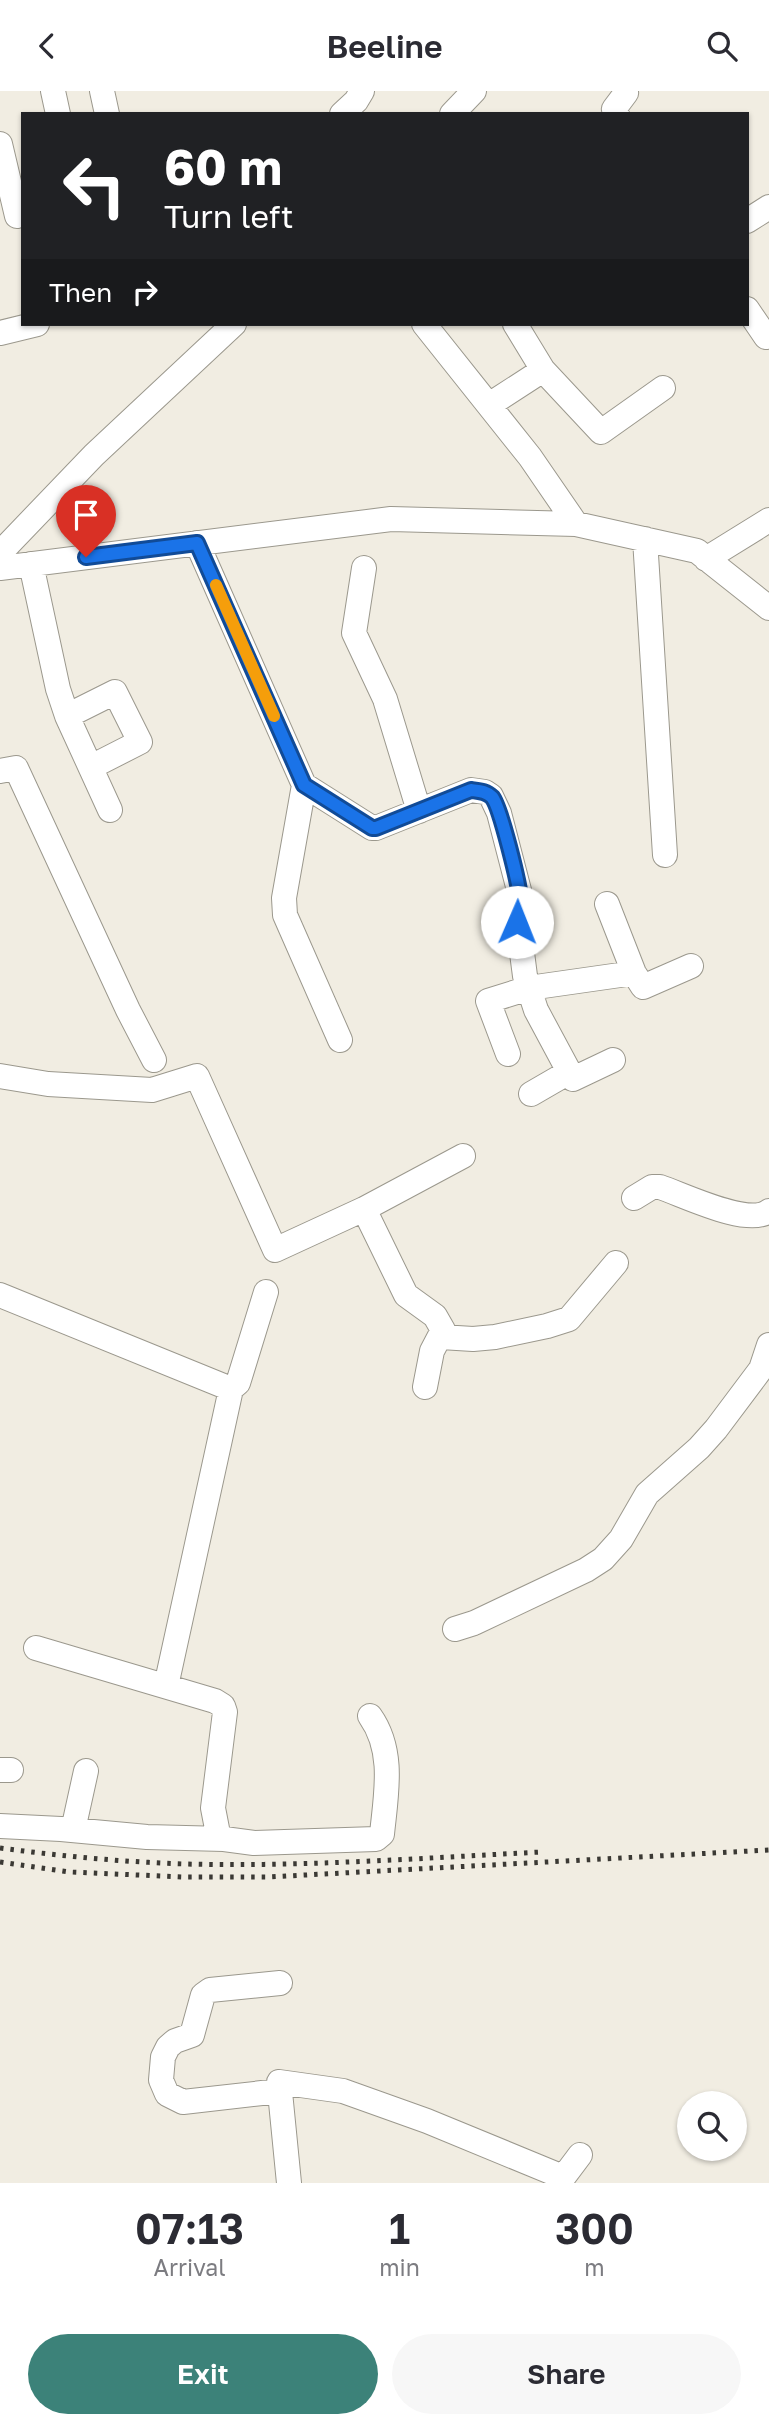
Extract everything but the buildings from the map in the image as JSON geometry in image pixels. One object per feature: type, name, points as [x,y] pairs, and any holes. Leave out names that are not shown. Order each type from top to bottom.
[{"type":"street","points":[[53,91],[58,112]]},
{"type":"street","points":[[102,91],[107,112]]},
{"type":"street","points":[[344,112],[362,91]]},
{"type":"street","points":[[454,112],[474,91]]},
{"type":"street","points":[[616,112],[614,109],[625,91]]},
{"type":"street","points":[[0,144],[13,220]]},
{"type":"street","points":[[749,220],[769,207]]},
{"type":"street","points":[[749,312],[766,337]]},
{"type":"street","points":[[0,333],[29,326]]},
{"type":"street","points":[[0,553],[94,455],[232,326]]},
{"type":"street","points":[[426,326],[530,457],[576,524]]},
{"type":"street","points":[[516,326],[543,370],[601,432],[663,388]]},
{"type":"street","points":[[489,405],[543,370]]},
{"type":"street","points":[[0,568],[391,519],[576,524],[697,551],[769,608]]},
{"type":"street","points":[[706,559],[769,520]]},
{"type":"street","points":[[645,539],[665,855]]},
{"type":"street","points":[[197,543],[304,785],[372,828],[471,790],[485,792],[491,796],[499,813],[521,898],[517,922],[528,988],[536,1010],[573,1079],[613,1060]]},
{"type":"street","points":[[31,564],[58,689],[67,716],[110,810]]},
{"type":"street","points":[[364,568],[354,633],[385,699],[419,811]]},
{"type":"street","points":[[67,716],[115,692],[140,742],[91,767]]},
{"type":"street","points":[[0,771],[16,768],[128,1010],[154,1060]]},
{"type":"street","points":[[304,785],[284,898],[285,915],[340,1040]]},
{"type":"street","points":[[607,904],[634,973],[643,987],[691,966]]},
{"type":"street","points":[[508,1054],[488,1001],[528,988],[634,973]]},
{"type":"street","points":[[531,1094],[569,1072]]},
{"type":"street","points":[[0,1076],[48,1084],[152,1090],[197,1076],[275,1250],[364,1209],[463,1156]]},
{"type":"street","points":[[634,1198],[652,1187],[660,1187],[739,1214],[767,1218]]},
{"type":"street","points":[[364,1209],[405,1295],[435,1316],[443,1330],[432,1351],[425,1387]]},
{"type":"street","points":[[441,1337],[495,1337],[547,1327],[569,1319],[616,1263]]},
{"type":"street","points":[[168,1677],[231,1389],[239,1383],[266,1292]]},
{"type":"street","points":[[0,1294],[231,1389]]},
{"type":"street","points":[[455,1629],[474,1623],[586,1570],[603,1559],[621,1539],[647,1494],[699,1448],[716,1429],[761,1369],[769,1345]]},
{"type":"street","points":[[36,1648],[215,1701],[223,1706],[225,1712],[213,1808],[219,1839]]},
{"type":"street","points":[[0,1826],[254,1843],[376,1839],[382,1834],[387,1781],[381,1731],[370,1716]]},
{"type":"street","points":[[74,1830],[86,1771]]},
{"type":"street","points":[[280,1983],[209,1990],[203,1995],[191,2035],[167,2047],[163,2057],[161,2080],[167,2094],[183,2102],[280,2091]]},
{"type":"street","points":[[289,2183],[279,2082],[343,2091],[427,2121],[561,2180],[580,2155]]},
{"type":"railway","points":[[0,1848],[115,1860],[230,1865],[541,1852]]},
{"type":"railway","points":[[0,1862],[70,1872],[183,1877],[268,1877],[769,1850]]},
{"type":"slow traffic","points":[[216,585],[274,716]]},
{"type":"route","points":[[86,557],[197,543],[304,785],[372,828],[471,790],[485,792],[491,796],[499,813],[521,898],[517,922]]}]
